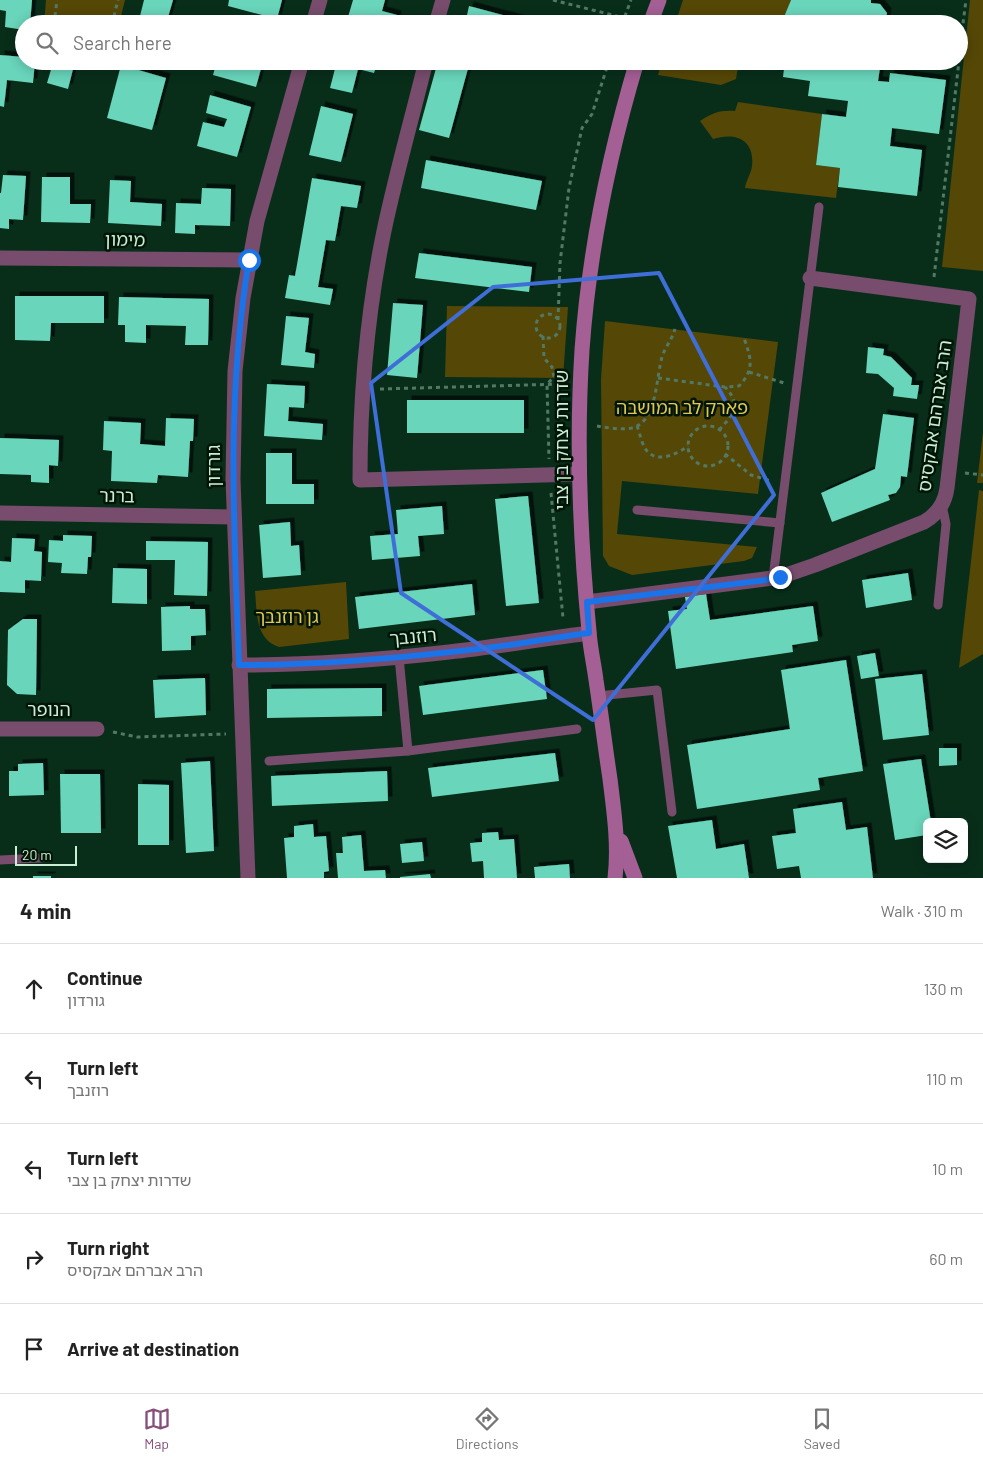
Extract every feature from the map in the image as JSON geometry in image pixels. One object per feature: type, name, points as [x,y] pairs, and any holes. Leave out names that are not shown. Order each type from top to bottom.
[{"type":"street","points":[[316,15],[320,0]]},
{"type":"street","points":[[439,15],[443,0]]},
{"type":"street","points":[[653,15],[658,0]]},
{"type":"street","name":"גורדון","points":[[248,878],[232,443],[235,371],[249,260],[268,179],[299,70]]},
{"type":"street","points":[[424,70],[384,230],[372,301],[362,390],[360,480],[579,474]]},
{"type":"street","name":"שדרות יצחק בן צבי","points":[[615,878],[617,856],[616,823],[589,633],[579,474],[579,424],[586,305],[597,227],[616,136],[634,70]]},
{"type":"street","name":"מימון","points":[[0,258],[249,260]]},
{"type":"street","name":"הרב אברהם אבקסיס","points":[[587,602],[773,578],[808,568],[924,522],[935,514],[942,504],[948,488],[969,299],[810,278]]},
{"type":"street","name":"ברנר","points":[[0,513],[234,517]]},
{"type":"street","name":"רוזנבך","points":[[239,665],[309,664],[399,657],[502,646],[589,633]]},
{"type":"street","name":"הנופר","points":[[0,729],[97,729]]},
{"type":"street","name":"שדרות יצחק בן צבי","points":[[616,823],[625,854],[635,878]]},
{"type":"lane","points":[[773,578],[819,206]]},
{"type":"lane","points":[[938,605],[946,524],[942,504]]},
{"type":"lane","points":[[637,510],[780,523]]},
{"type":"lane","points":[[399,657],[408,751]]},
{"type":"lane","points":[[598,696],[657,690],[672,812]]},
{"type":"lane","points":[[269,761],[408,751],[578,729]]},
{"type":"lane","points":[[0,860],[41,858]]},
{"type":"path","points":[[55,15],[57,0]]},
{"type":"path","points":[[114,15],[118,0]]},
{"type":"path","points":[[553,0],[612,15]]},
{"type":"path","points":[[625,15],[631,0]]},
{"type":"path","points":[[964,15],[966,0]]},
{"type":"path","points":[[558,320],[553,315],[542,315],[537,322],[537,330],[543,336],[552,337],[559,331],[560,263],[569,188],[582,128],[592,114],[606,70]]},
{"type":"path","points":[[932,294],[958,70]]},
{"type":"path","points":[[579,424],[618,429],[633,428],[649,416],[662,357],[675,330]]},
{"type":"path","points":[[658,378],[725,387],[739,386],[747,377],[750,368],[749,353],[744,338]]},
{"type":"path","points":[[749,372],[797,387]]},
{"type":"path","points":[[362,390],[580,384]]},
{"type":"path","points":[[719,430],[731,416],[735,403],[732,394],[725,387]]},
{"type":"path","points":[[637,426],[646,451],[655,456],[664,458],[682,451],[688,446]]},
{"type":"path","points":[[710,426],[719,430],[725,436],[727,442],[726,454],[717,463],[706,465],[694,460],[688,446],[690,437],[698,428],[710,426]]},
{"type":"path","points":[[726,454],[751,475],[784,485]]},
{"type":"path","points":[[97,729],[138,737],[242,734]]},
{"type":"highlighted area","points":[[659,273],[774,495],[593,720],[401,593],[371,383],[493,287]]},
{"type":"green space","points":[[46,0],[125,0],[121,15],[45,15]]},
{"type":"green space","points":[[683,0],[791,0],[785,15],[678,15]]},
{"type":"green space","points":[[970,0],[983,0],[983,271],[942,267],[963,70],[968,70]]},
{"type":"green space","points":[[659,70],[738,70],[736,79],[721,85],[658,75]]},
{"type":"green space","points":[[738,102],[822,114],[816,165],[840,168],[836,198],[745,188],[752,166],[752,157],[747,144],[736,137],[729,136],[713,139],[700,121],[716,113],[735,111]]},
{"type":"green space","points":[[447,306],[568,307],[563,378],[445,377]]},
{"type":"green space","name":"פארק לב המושבה","points":[[605,321],[778,342],[758,494],[622,481],[617,534],[757,547],[752,558],[744,561],[632,575],[609,566],[603,556],[601,379]]},
{"type":"green space","points":[[983,432],[983,483],[977,483]]},
{"type":"green space","points":[[979,490],[983,491],[983,654],[959,668]]},
{"type":"green space","name":"גן רוזנבך","points":[[346,582],[349,639],[279,647],[265,638],[257,616],[255,591]]},
{"type":"building","points":[[0,0],[32,0],[31,15],[15,15],[15,29],[5,27],[6,11],[0,10]]},
{"type":"building","points":[[144,0],[173,0],[169,15],[140,15]]},
{"type":"building","points":[[229,0],[282,0],[278,15],[262,15],[228,6]]},
{"type":"building","points":[[353,0],[385,0],[382,11],[397,15],[349,15]]},
{"type":"building","points":[[791,0],[871,0],[871,3],[880,4],[887,13],[887,15],[785,15]]},
{"type":"building","points":[[469,6],[503,15],[467,15]]},
{"type":"building","points":[[0,55],[15,56],[15,70],[34,70],[33,83],[7,80],[4,107],[0,106]]},
{"type":"building","points":[[51,70],[73,70],[68,89],[47,83]]},
{"type":"building","points":[[120,70],[138,70],[166,78],[152,130],[107,118]]},
{"type":"building","points":[[214,70],[261,70],[256,87],[213,75]]},
{"type":"building","points":[[335,70],[358,70],[352,93],[330,88]]},
{"type":"building","points":[[362,70],[375,70],[374,73]]},
{"type":"building","points":[[436,70],[468,70],[449,138],[419,130]]},
{"type":"building","points":[[784,70],[880,70],[878,81],[889,82],[890,73],[946,80],[939,134],[892,128],[890,146],[922,150],[917,196],[838,187],[840,168],[816,165],[822,114],[846,117],[848,101],[808,96],[810,81],[783,77]]},
{"type":"building","points":[[210,95],[251,107],[237,157],[197,146],[203,122],[224,127],[227,119],[206,113]]},
{"type":"building","points":[[321,106],[353,114],[341,162],[309,155]]},
{"type":"building","points":[[426,160],[542,181],[536,210],[421,188]]},
{"type":"building","points":[[3,175],[26,176],[23,220],[9,219],[9,229],[0,228],[0,193]]},
{"type":"building","points":[[42,177],[70,177],[70,204],[91,204],[90,223],[41,222]]},
{"type":"building","points":[[312,178],[361,186],[357,208],[341,206],[335,241],[326,240],[318,287],[333,289],[330,305],[285,298],[289,275],[295,276]]},
{"type":"building","points":[[110,180],[131,181],[130,202],[162,204],[161,226],[108,223]]},
{"type":"building","points":[[202,188],[231,189],[230,226],[195,225],[195,234],[175,233],[176,203],[201,204]]},
{"type":"building","points":[[419,253],[532,267],[529,292],[415,278]]},
{"type":"building","points":[[15,296],[104,296],[104,323],[51,323],[50,341],[15,340]]},
{"type":"building","points":[[119,297],[209,299],[208,345],[185,345],[186,326],[146,325],[146,343],[125,342],[125,325],[118,325]]},
{"type":"building","points":[[393,303],[423,305],[417,378],[387,375]]},
{"type":"building","points":[[286,316],[309,318],[305,352],[315,354],[314,368],[281,365]]},
{"type":"building","points":[[868,347],[884,349],[883,355],[891,357],[912,378],[911,385],[919,385],[917,399],[893,396],[894,388],[878,374],[866,373]]},
{"type":"building","points":[[267,384],[305,386],[304,408],[289,407],[288,421],[323,424],[322,440],[264,436]]},
{"type":"building","points":[[407,400],[524,400],[524,433],[407,433]]},
{"type":"building","points":[[883,414],[914,418],[907,477],[901,476],[900,487],[896,493],[888,495],[890,500],[832,522],[821,493],[875,469]]},
{"type":"building","points":[[166,418],[194,419],[193,441],[190,441],[188,477],[158,475],[157,483],[111,481],[112,451],[103,450],[104,421],[141,423],[140,444],[165,446]]},
{"type":"building","points":[[0,438],[59,440],[58,466],[49,465],[49,483],[31,482],[31,475],[0,474]]},
{"type":"building","points":[[266,453],[292,453],[292,484],[314,484],[314,504],[266,504]]},
{"type":"building","points":[[528,496],[539,603],[506,606],[495,499]]},
{"type":"building","points":[[442,506],[444,534],[418,536],[420,556],[372,560],[370,536],[398,534],[396,510]]},
{"type":"building","points":[[290,522],[291,546],[299,545],[301,575],[263,578],[259,525]]},
{"type":"building","points":[[63,535],[92,536],[91,557],[88,557],[87,574],[61,573],[62,563],[48,562],[49,540],[63,541]]},
{"type":"building","points":[[12,538],[35,539],[34,551],[42,552],[41,581],[25,580],[25,593],[0,592],[0,561],[11,562]]},
{"type":"building","points":[[146,541],[208,542],[207,596],[174,595],[175,560],[146,560]]},
{"type":"building","points":[[113,568],[147,569],[147,604],[112,603]]},
{"type":"building","points":[[908,573],[912,600],[866,608],[862,580]]},
{"type":"building","points":[[472,584],[475,615],[359,629],[355,597]]},
{"type":"building","points":[[706,594],[710,620],[813,606],[818,641],[792,645],[793,652],[676,669],[668,611],[687,609],[685,597]]},
{"type":"building","points":[[190,606],[190,609],[205,609],[206,635],[191,636],[191,650],[162,651],[161,607]]},
{"type":"building","points":[[23,619],[37,619],[36,695],[17,694],[7,685],[8,630]]},
{"type":"building","points":[[875,653],[879,676],[861,679],[857,656]]},
{"type":"building","points":[[846,660],[863,771],[818,778],[820,790],[697,809],[687,745],[790,729],[781,670]]},
{"type":"building","points":[[543,670],[547,699],[423,715],[419,686]]},
{"type":"building","points":[[922,674],[929,735],[883,740],[875,679]]},
{"type":"building","points":[[205,678],[206,715],[155,718],[153,680]]},
{"type":"building","points":[[382,688],[382,716],[267,718],[267,689]]},
{"type":"building","points":[[939,748],[957,748],[957,765],[939,766]]},
{"type":"building","points":[[555,753],[559,781],[432,797],[428,768]]},
{"type":"building","points":[[921,759],[930,818],[923,818],[923,836],[895,840],[883,764]]},
{"type":"building","points":[[210,761],[214,851],[186,853],[181,763]]},
{"type":"building","points":[[43,763],[44,795],[9,796],[9,771],[18,771],[18,764]]},
{"type":"building","points":[[387,771],[388,801],[272,806],[271,776]]},
{"type":"building","points":[[60,774],[100,774],[101,833],[61,833]]},
{"type":"building","points":[[138,784],[169,785],[169,845],[138,845]]},
{"type":"building","points":[[842,802],[846,830],[867,827],[873,878],[801,878],[799,866],[777,869],[772,836],[796,833],[793,809]]},
{"type":"building","points":[[712,820],[716,849],[744,844],[749,878],[677,878],[668,826]]},
{"type":"building","points":[[313,824],[314,837],[326,836],[329,871],[324,872],[324,878],[287,878],[284,838],[294,837],[294,826]]},
{"type":"building","points":[[498,832],[499,840],[514,839],[517,878],[484,878],[483,861],[472,862],[470,843],[482,842],[482,833]]},
{"type":"building","points":[[361,835],[364,871],[385,870],[386,878],[338,878],[336,853],[343,853],[342,837]]},
{"type":"building","points":[[422,842],[424,861],[402,863],[400,844]]},
{"type":"building","points":[[569,864],[570,878],[535,878],[534,867]]},
{"type":"building","points":[[430,874],[431,878],[400,878],[400,877]]},
{"type":"building","points":[[33,876],[51,876],[51,878],[33,878]]},
{"type":"route","points":[[249,260],[238,335],[232,443],[239,665],[309,664],[414,656],[589,633],[587,602],[780,577]]}]
